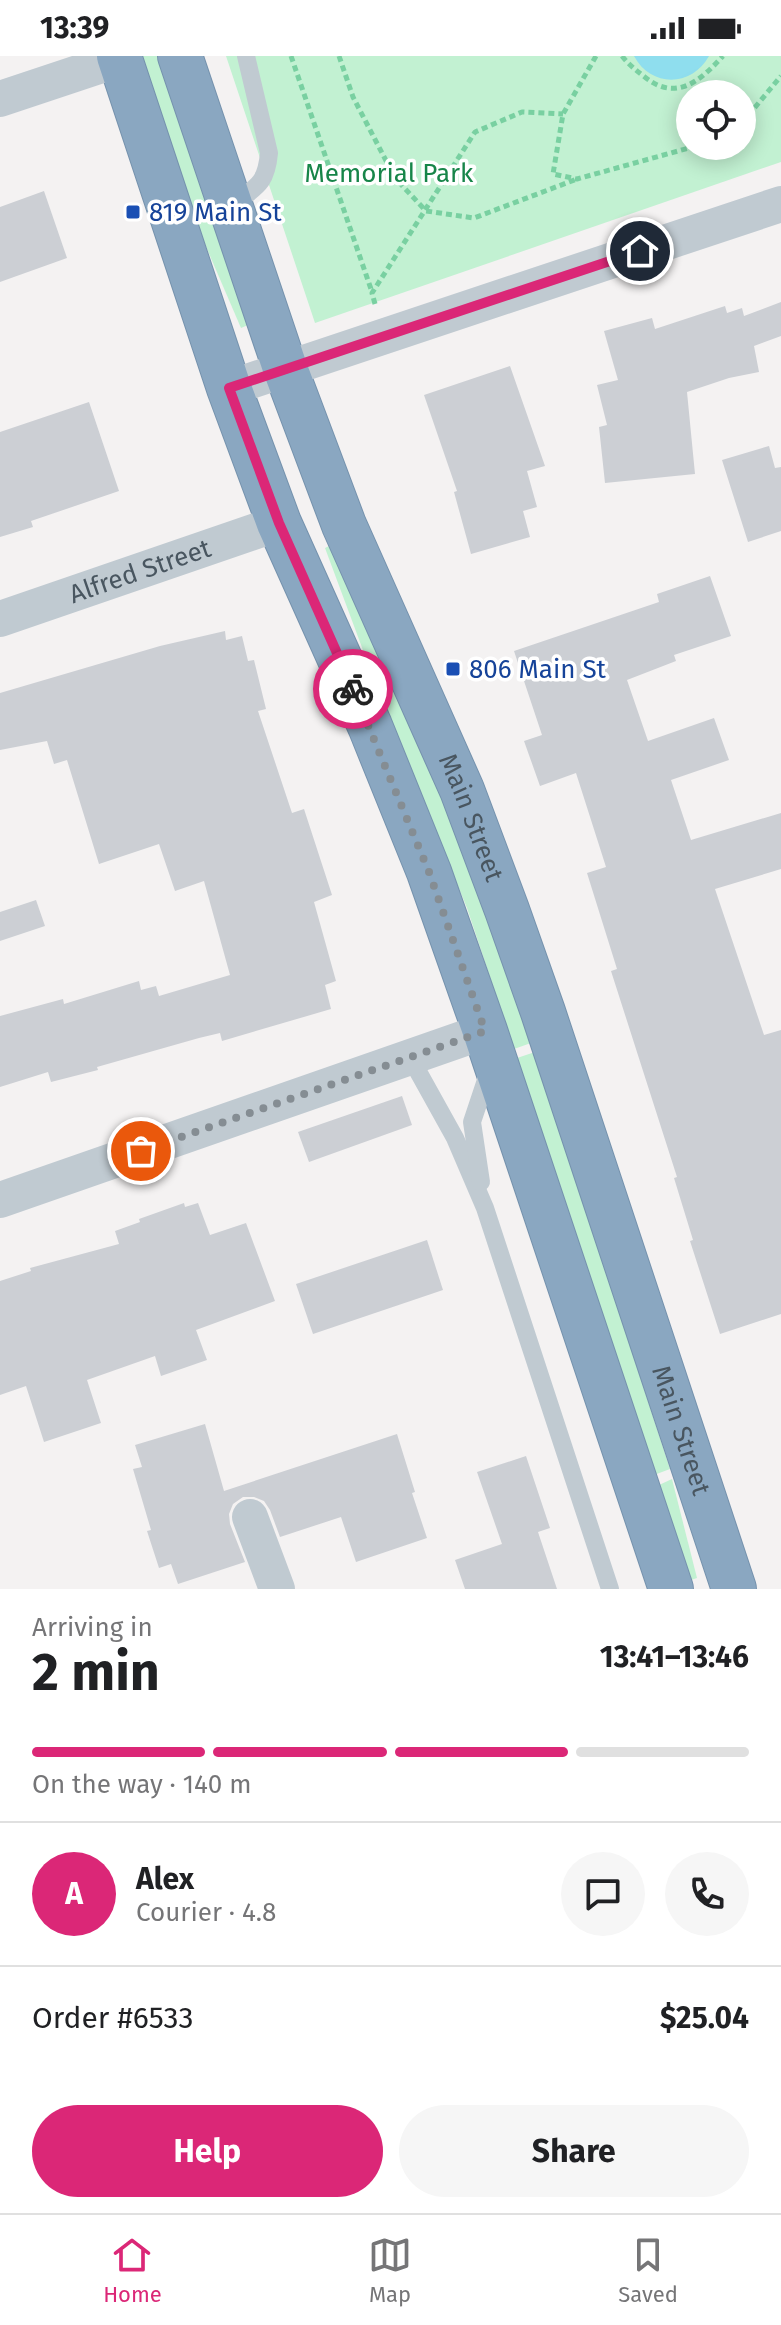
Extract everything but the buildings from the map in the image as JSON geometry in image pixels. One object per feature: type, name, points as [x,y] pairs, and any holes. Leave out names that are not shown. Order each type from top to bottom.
[{"type":"highway","name":"Main Street","points":[[180,56],[285,368],[344,525],[462,790],[507,910],[734,1589]]},
{"type":"highway","points":[[119,58],[229,388],[279,523],[376,741],[429,872],[490,1044],[671,1589]]},
{"type":"street","points":[[0,99],[119,58]]},
{"type":"street","points":[[229,388],[781,204]]},
{"type":"street","name":"Alfred Street","points":[[0,619],[279,523]]},
{"type":"street","points":[[0,1200],[410,1057],[490,1044]]},
{"type":"street","points":[[250,1517],[277,1589]]},
{"type":"lane","points":[[230,207],[263,180],[268,168],[269,153],[246,56]]},
{"type":"lane","points":[[485,1208],[472,1122],[490,1044]]},
{"type":"lane","points":[[410,1057],[455,1138],[485,1208],[610,1589]]},
{"type":"path","points":[[291,56],[385,335]]},
{"type":"path","points":[[339,56],[353,97],[395,178],[426,211],[474,218],[577,179],[676,152]]},
{"type":"path","points":[[577,179],[553,174],[563,114],[596,56]]},
{"type":"path","points":[[622,56],[653,84],[667,90],[686,88],[723,56]]},
{"type":"path","points":[[756,106],[781,76]]},
{"type":"path","points":[[372,293],[475,132],[522,112],[563,114]]},
{"type":"green space","points":[[140,56],[160,56],[248,325],[241,328],[198,228]]},
{"type":"green space","name":"Memorial Park","points":[[226,56],[781,56],[781,162],[315,323]]},
{"type":"green space","points":[[331,545],[446,801],[531,1043],[514,1049],[467,908],[383,704],[325,548]]},
{"type":"green space","points":[[535,1052],[670,1469],[654,1475],[517,1058]]},
{"type":"green space","points":[[672,1479],[697,1578],[691,1580],[659,1485]]},
{"type":"water","points":[[634,56],[709,56],[692,74],[672,80],[650,74]]},
{"type":"way so far","points":[[141,1151],[485,1031],[429,872],[353,689]]},
{"type":"place","name":"819 Main St","points":[[133,212]]},
{"type":"place","name":"806 Main St","points":[[453,669]]},
{"type":"route","points":[[353,689],[279,523],[229,388],[640,251]]}]
